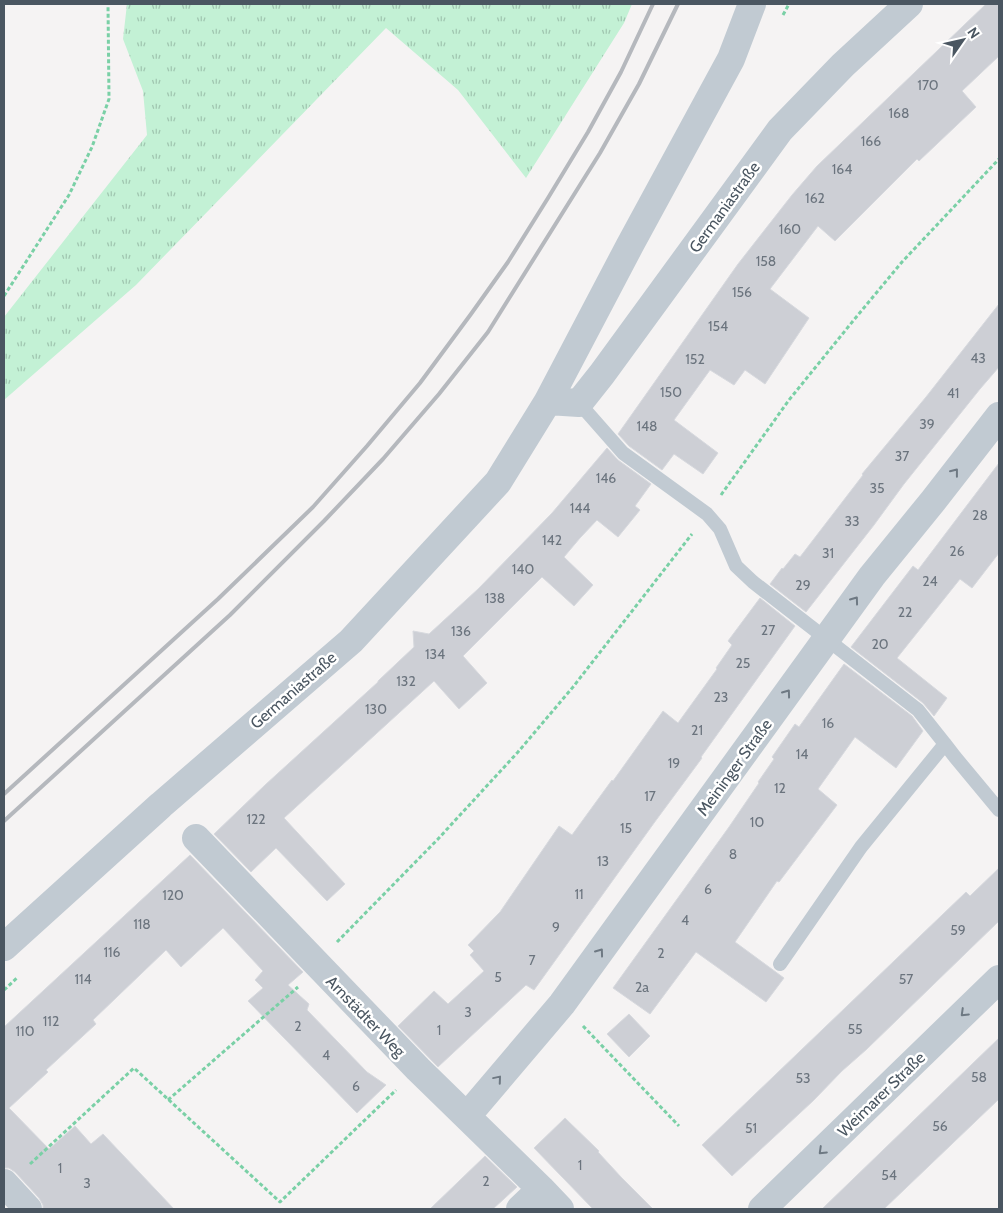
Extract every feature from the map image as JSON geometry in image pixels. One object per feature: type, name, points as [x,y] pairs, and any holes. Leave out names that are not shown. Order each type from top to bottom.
[{"type":"street","name":"Germaniastraße","points":[[4,947],[162,804],[351,640],[498,482],[548,401],[634,236],[731,58],[752,4]]},
{"type":"street","name":"Germaniastraße","points":[[578,404],[602,374],[780,130],[843,65],[908,4]]},
{"type":"street","points":[[548,401],[578,404]]},
{"type":"street","name":"Meininger Straße","points":[[467,1116],[562,1004],[872,576],[999,416]]},
{"type":"street","name":"Arnstädter Weg","points":[[196,838],[418,1069],[560,1209]]},
{"type":"street","name":"Weimarer Straße","points":[[763,1209],[999,979]]},
{"type":"street","points":[[5,1185],[28,1209]]},
{"type":"street","points":[[520,1209],[541,1189]]},
{"type":"lane","points":[[578,404],[623,453],[707,514],[720,529],[736,566],[753,582],[918,710],[999,810]]},
{"type":"lane","points":[[780,964],[861,847],[945,744]]},
{"type":"path","points":[[4,296],[69,195],[92,147],[108,99],[108,4]]},
{"type":"path","points":[[168,1100],[318,966],[518,752],[573,686],[707,514],[789,400],[902,262],[999,159]]},
{"type":"path","points":[[562,1004],[679,1126]]},
{"type":"path","points":[[5,1185],[134,1068],[280,1202],[418,1069]]},
{"type":"green space","points":[[127,4],[632,4],[624,23],[526,178],[458,90],[386,28],[136,285],[4,400],[4,317],[147,135],[143,91],[123,39]]},
{"type":"building","points":[[986,4],[999,4],[999,56],[962,91],[976,107],[919,161],[917,159],[835,241],[818,226],[770,289],[809,318],[765,384],[745,370],[734,385],[710,370],[674,420],[718,453],[703,474],[674,454],[662,470],[629,446],[618,434],[738,264],[792,195],[817,166]]},
{"type":"building","points":[[999,304],[999,367],[904,484],[806,612],[770,584],[795,554],[800,557],[862,474],[926,397]]},
{"type":"building","points":[[607,448],[618,460],[651,484],[635,506],[640,510],[618,537],[597,520],[564,557],[593,585],[574,606],[542,577],[463,656],[487,683],[459,709],[434,681],[284,818],[345,884],[327,901],[276,848],[251,872],[214,834],[414,647],[413,631],[429,634],[478,589],[552,513]]},
{"type":"building","points":[[999,463],[999,553],[972,588],[960,579],[897,658],[947,698],[934,716],[923,703],[851,647],[913,566],[918,570]]},
{"type":"building","points":[[760,598],[795,626],[534,990],[526,985],[438,1067],[398,1026],[434,991],[448,1004],[484,971],[470,955],[474,951],[468,945],[500,912],[559,826],[572,835],[663,711],[678,723],[732,645],[728,641]]},
{"type":"building","points":[[844,664],[912,716],[923,731],[896,768],[855,737],[818,789],[837,805],[779,882],[777,881],[735,942],[784,978],[766,1002],[696,952],[650,1014],[613,988],[729,827],[774,759],[772,757],[795,724],[799,727]]},
{"type":"building","points":[[190,855],[303,972],[288,985],[309,1004],[307,1010],[367,1072],[386,1085],[357,1113],[248,1001],[263,988],[255,980],[263,971],[223,928],[181,967],[166,950],[93,1020],[96,1024],[46,1070],[48,1072],[9,1108],[49,1149],[75,1126],[91,1144],[103,1134],[174,1209],[43,1209],[39,1198],[15,1172],[9,1168],[4,1168],[4,1027]]},
{"type":"building","points":[[999,868],[999,921],[813,1101],[732,1176],[702,1145],[966,892],[970,896]]},
{"type":"building","points":[[629,1014],[650,1036],[629,1057],[607,1034]]},
{"type":"building","points":[[999,1038],[999,1099],[884,1209],[822,1209]]},
{"type":"building","points":[[565,1118],[599,1151],[621,1177],[653,1209],[593,1209],[534,1148]]},
{"type":"building","points":[[485,1156],[517,1187],[493,1209],[430,1209]]},
{"type":"railway","points":[[4,794],[218,599],[313,507],[420,383],[508,262],[548,198],[588,132],[621,72],[653,4]]},
{"type":"railway","points":[[4,821],[230,615],[383,459],[439,394],[488,332],[600,153],[639,84],[678,4]]}]
